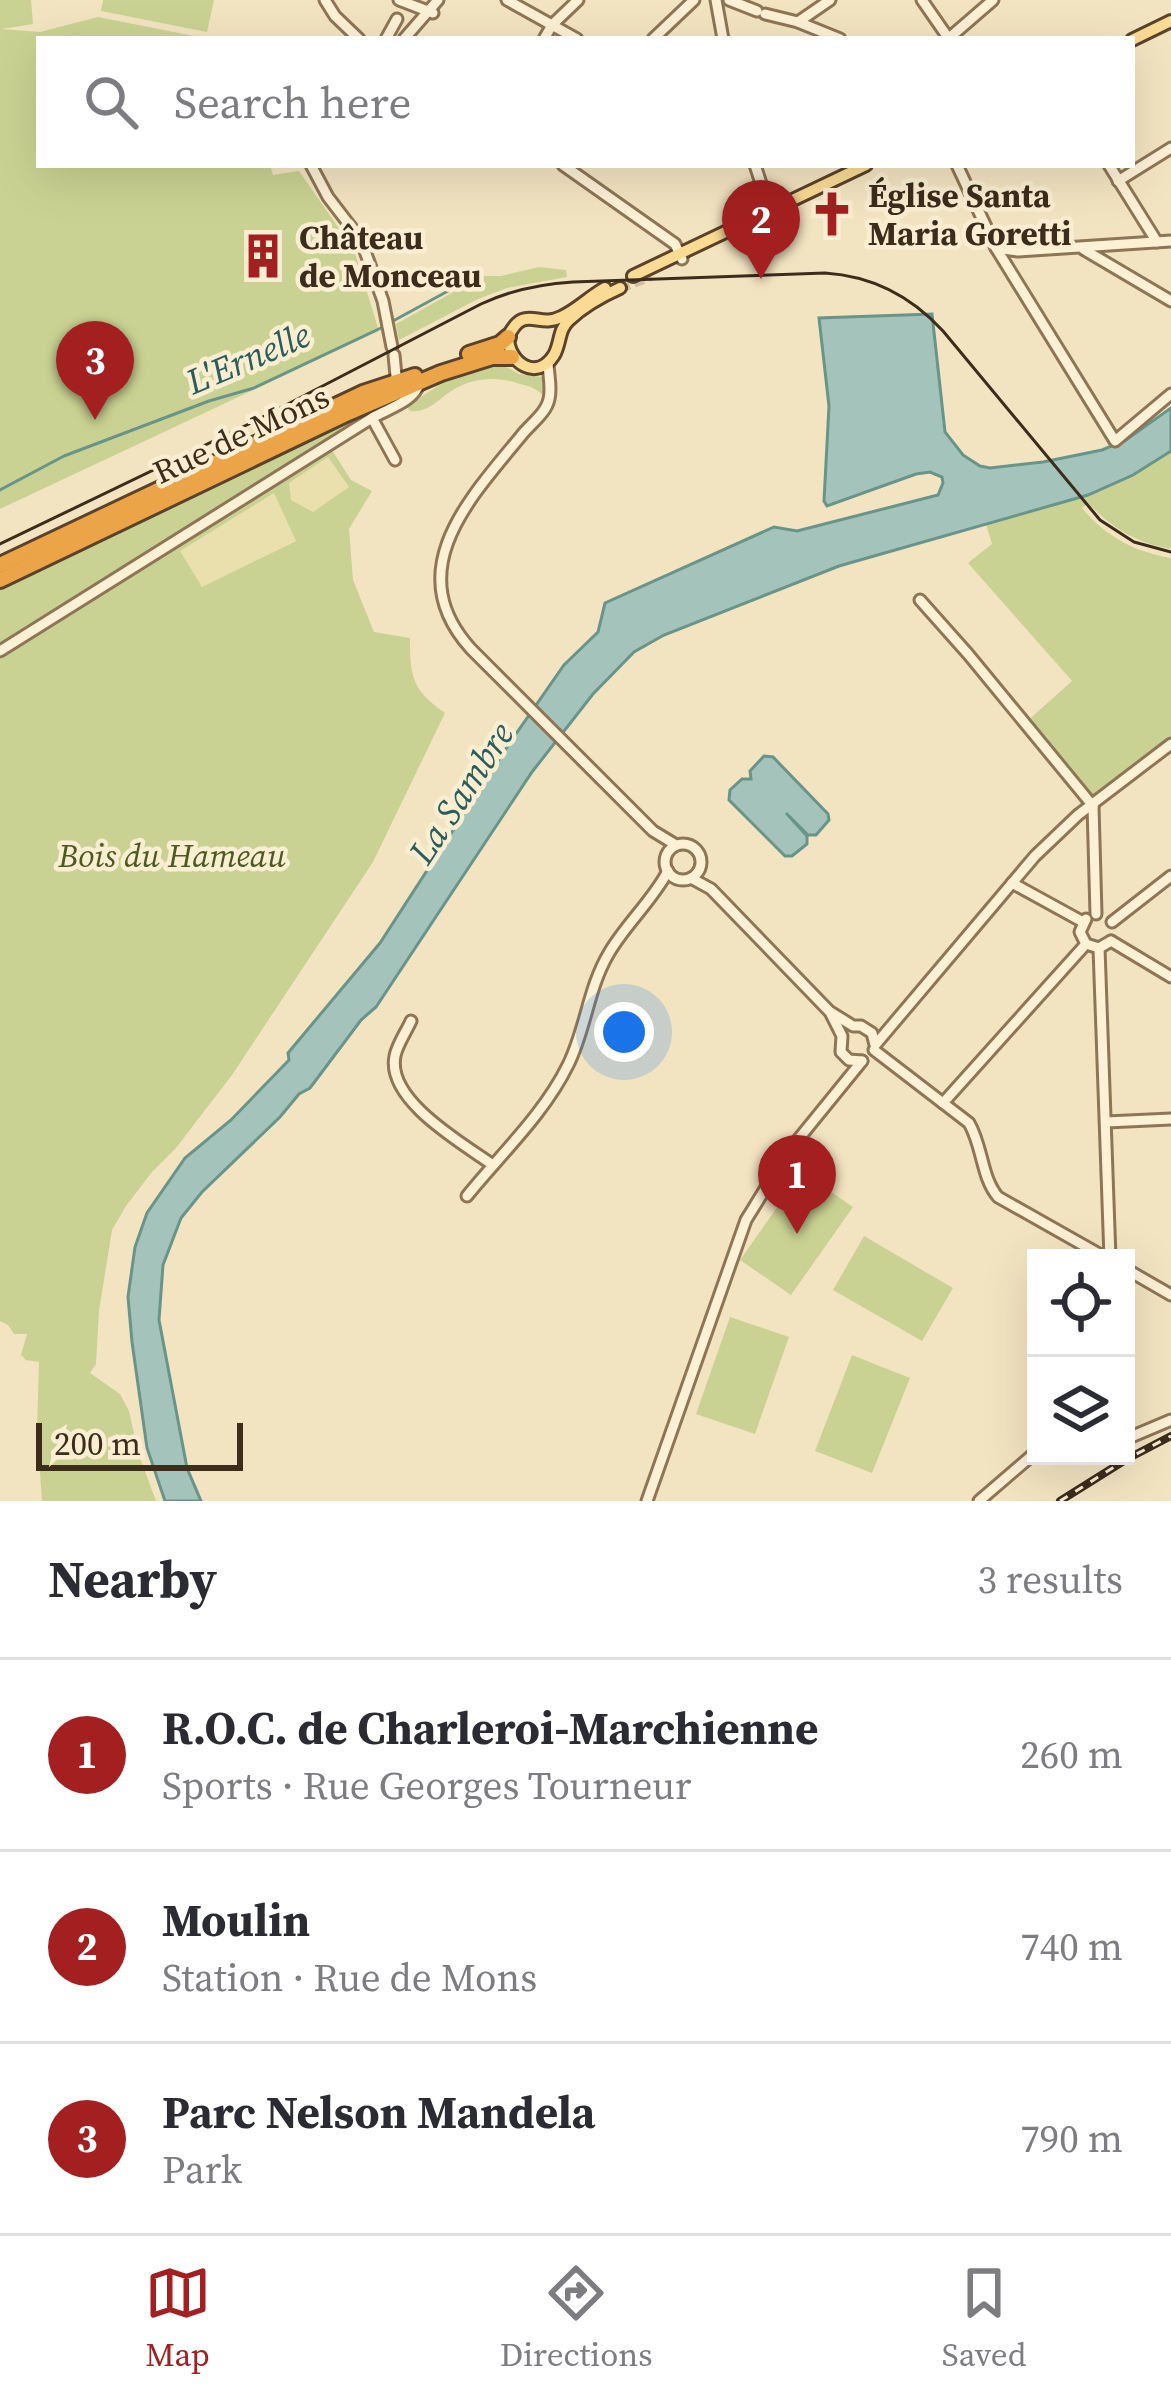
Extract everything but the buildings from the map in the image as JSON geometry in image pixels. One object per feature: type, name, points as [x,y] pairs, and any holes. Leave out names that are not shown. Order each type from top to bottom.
[{"type":"highway","name":"Rue de Mons","points":[[0,580],[385,403],[508,337]]},
{"type":"highway","name":"Rue de Mons","points":[[0,565],[334,407],[385,403],[455,367],[491,357],[512,357]]},
{"type":"main road","points":[[1135,39],[1171,21]]},
{"type":"main road","points":[[650,275],[698,246],[860,168]]},
{"type":"main road","points":[[633,276],[681,257]]},
{"type":"main road","name":"Rue de Mons","points":[[508,337],[522,320],[561,318],[605,288]]},
{"type":"main road","points":[[508,337],[512,357],[526,367],[543,364],[554,355],[565,324],[573,316],[620,288]]},
{"type":"main road","points":[[541,319],[553,328],[557,342]]},
{"type":"street","points":[[326,0],[334,16],[356,36]]},
{"type":"street","points":[[399,0],[430,12]]},
{"type":"street","points":[[410,36],[441,0]]},
{"type":"street","points":[[507,0],[573,36]]},
{"type":"street","points":[[546,36],[578,0]]},
{"type":"street","points":[[656,36],[694,0]]},
{"type":"street","points":[[716,0],[722,36]]},
{"type":"street","points":[[729,0],[833,36]]},
{"type":"street","points":[[798,22],[830,0]]},
{"type":"street","points":[[922,0],[946,36]]},
{"type":"street","points":[[952,36],[994,0]]},
{"type":"street","points":[[388,36],[397,19]]},
{"type":"street","points":[[1118,181],[1171,148]]},
{"type":"street","points":[[313,168],[361,240],[383,301],[393,351],[385,403],[395,460]]},
{"type":"street","points":[[567,168],[675,244],[681,257]]},
{"type":"street","points":[[756,168],[770,211]]},
{"type":"street","points":[[958,168],[996,248],[1114,441],[1171,394]]},
{"type":"street","points":[[1111,168],[1157,242]]},
{"type":"street","points":[[996,248],[1083,249],[1171,241]]},
{"type":"street","points":[[1083,249],[1171,301]]},
{"type":"street","points":[[543,364],[548,379],[546,408],[454,524],[445,544],[441,566],[444,603],[454,627],[653,831],[676,845],[696,849],[711,889],[830,1011],[853,1027]]},
{"type":"street","points":[[0,651],[385,403]]},
{"type":"street","points":[[920,600],[1093,806],[1096,914]]},
{"type":"street","points":[[647,1501],[746,1220],[788,1152],[1040,852],[1171,744]]},
{"type":"street","points":[[653,831],[667,855]]},
{"type":"street","points":[[676,845],[667,855],[668,871],[711,889]]},
{"type":"street","points":[[657,892],[700,869]]},
{"type":"street","points":[[467,1196],[557,1085],[572,1058],[608,955],[668,871]]},
{"type":"street","points":[[1112,922],[1171,876]]},
{"type":"street","points":[[1012,883],[1083,922]]},
{"type":"street","points":[[1096,914],[1112,922],[1111,941],[1099,948],[1086,944],[1080,932],[1083,922],[1096,914]]},
{"type":"street","points":[[1111,941],[1171,977]]},
{"type":"street","points":[[943,1103],[1086,944]]},
{"type":"street","points":[[1099,948],[1108,1249]]},
{"type":"street","points":[[830,1011],[842,1036],[846,1082]]},
{"type":"street","points":[[411,1021],[394,1058],[402,1093],[493,1165]]},
{"type":"street","points":[[870,1032],[896,1021]]},
{"type":"street","points":[[842,1036],[853,1027],[870,1032],[875,1047],[969,1124],[977,1137],[989,1187],[998,1198],[1092,1249]]},
{"type":"street","points":[[846,1058],[862,1061]]},
{"type":"street","points":[[1106,1122],[1171,1119]]},
{"type":"street","points":[[1135,1274],[1171,1295]]},
{"type":"street","points":[[1135,1435],[1171,1420]]},
{"type":"street","points":[[979,1501],[1027,1460]]},
{"type":"shaded area","points":[[328,456],[350,487],[313,512],[291,500],[289,483]]},
{"type":"shaded area","points":[[274,492],[297,540],[201,588],[179,551]]},
{"type":"green space","points":[[0,0],[31,0],[33,24],[2,29],[40,32],[98,17],[194,36],[36,36],[36,168],[271,168],[273,175],[299,171],[354,250],[379,331],[0,509]]},
{"type":"green space","points":[[103,0],[214,0],[207,32],[101,11]]},
{"type":"green space","points":[[539,267],[566,270],[567,277],[507,288],[399,340],[396,324],[482,276]]},
{"type":"green space","points":[[503,365],[519,374],[542,377],[545,398],[527,386],[486,379],[469,382],[423,410],[407,407],[452,378]]},
{"type":"green space","points":[[374,412],[0,645],[0,590]]},
{"type":"green space","name":"Bois du Hameau","points":[[332,450],[351,480],[372,491],[349,529],[353,580],[374,632],[410,638],[415,682],[445,713],[373,862],[232,1075],[152,1172],[112,1230],[96,1364],[90,1373],[120,1394],[129,1411],[156,1501],[42,1501],[39,1362],[21,1355],[27,1334],[14,1334],[0,1321],[0,656]],"holes":[[[328,457],[349,487],[313,512],[291,500],[289,483]],[[274,493],[296,541],[202,587],[180,551]]]},
{"type":"green space","points":[[1171,451],[1171,549],[1125,533],[1088,503],[1082,508],[1122,541],[1171,558],[1171,744],[1093,806],[1025,723],[1072,681],[968,563],[992,544],[986,524],[1105,486]]},
{"type":"green space","points":[[802,1172],[853,1207],[791,1295],[740,1260]]},
{"type":"green space","points":[[864,1236],[953,1288],[922,1341],[833,1290]]},
{"type":"green space","points":[[730,1317],[789,1337],[755,1434],[696,1414]]},
{"type":"green space","points":[[852,1355],[910,1378],[872,1473],[815,1451]]},
{"type":"water","points":[[932,314],[945,432],[963,455],[980,466],[1043,462],[1102,450],[1126,440],[1171,408],[1171,451],[1088,495],[839,566],[664,635],[634,652],[593,694],[532,772],[376,1007],[310,1088],[181,1218],[163,1265],[159,1320],[187,1468],[201,1501],[165,1501],[147,1448],[128,1297],[135,1247],[147,1213],[185,1158],[231,1120],[289,1060],[288,1053],[380,943],[564,665],[598,632],[605,603],[774,527],[797,531],[938,495],[942,477],[930,472],[827,506],[824,501],[829,406],[819,318]]},
{"type":"water","points":[[764,756],[773,757],[828,814],[829,820],[816,835],[808,835],[786,813],[807,836],[807,844],[792,856],[785,856],[729,800],[730,790],[742,779],[751,779],[750,771]]},
{"type":"waterway","name":"L'Ernelle","points":[[393,321],[448,291]]},
{"type":"waterway","name":"L'Ernelle","points":[[0,490],[64,456],[254,388],[383,327]]},
{"type":"tunnel","points":[[620,288],[651,276]]},
{"type":"tram line","points":[[0,544],[503,295],[573,282],[825,273],[875,284],[918,308],[943,331],[1100,520],[1134,542],[1171,552]]},
{"type":"railway","points":[[1060,1501],[1171,1436]]},
{"type":"place","name":"Église Santa Maria Goretti","points":[[832,214]]},
{"type":"place","name":"Château de Monceau","points":[[263,256]]},
{"type":"place","name":"Moulin","points":[[761,279]]},
{"type":"place","name":"Parc Nelson Mandela","points":[[95,420]]},
{"type":"place","name":"R.O.C. de Charleroi-Marchienne","points":[[797,1234]]},
{"type":"water label","name":"La Sambre","points":[[461,793]]}]
